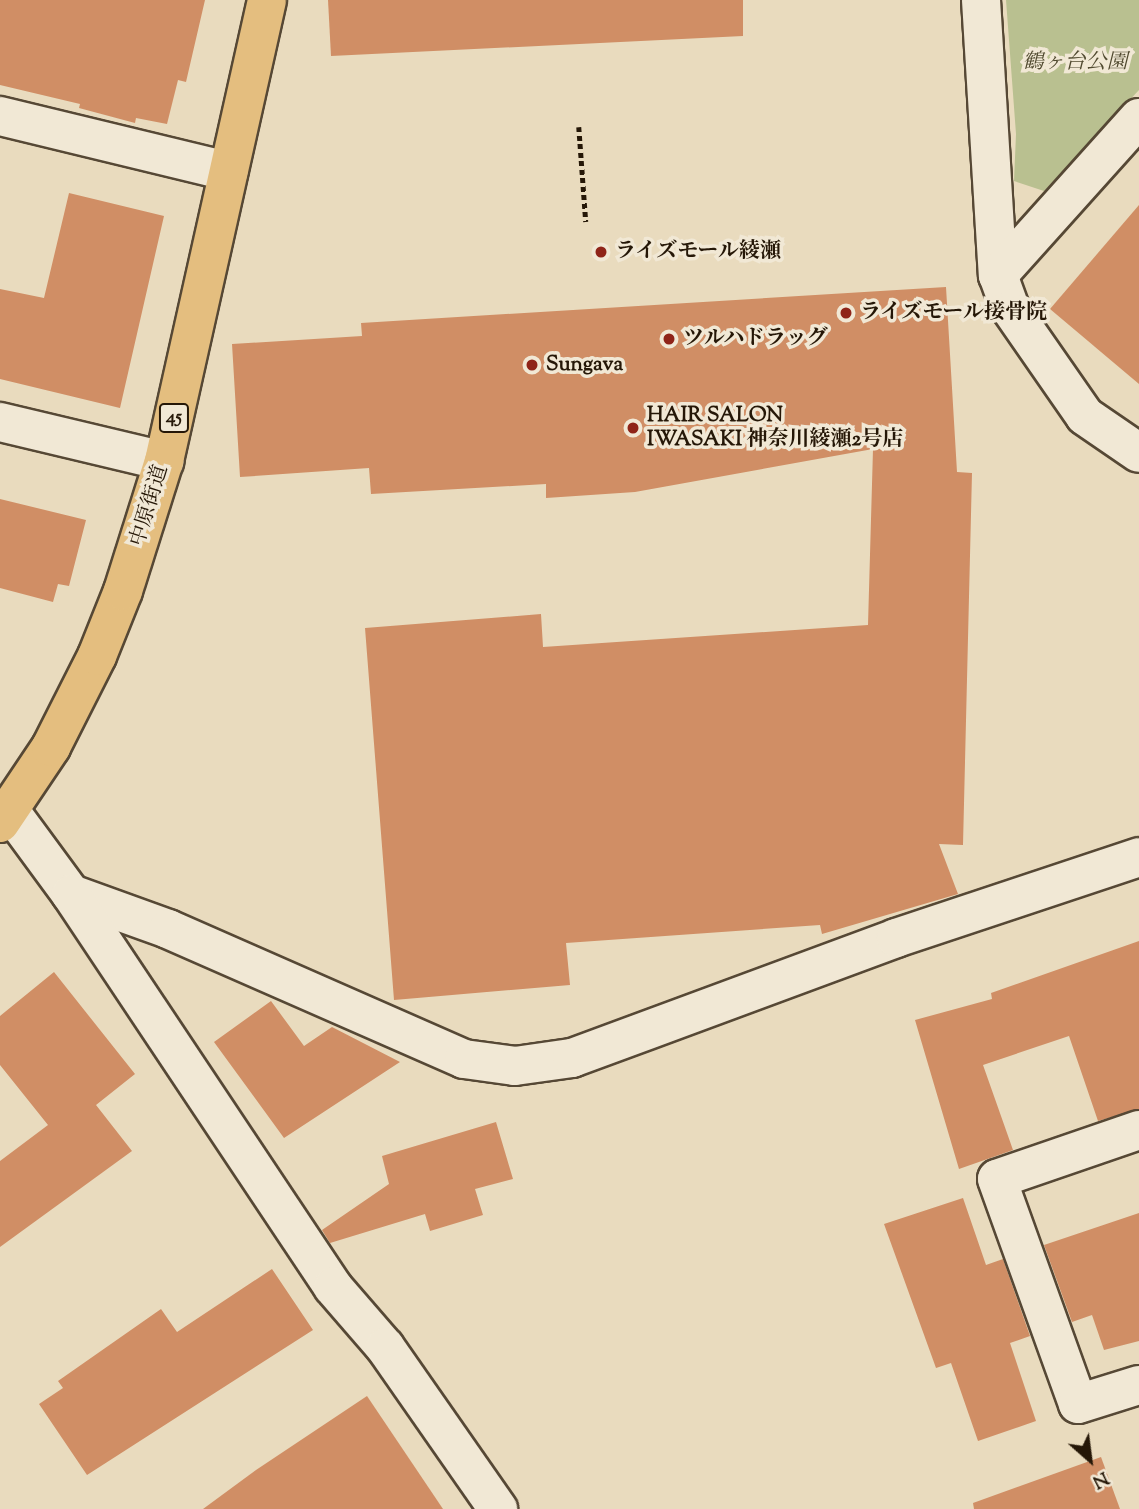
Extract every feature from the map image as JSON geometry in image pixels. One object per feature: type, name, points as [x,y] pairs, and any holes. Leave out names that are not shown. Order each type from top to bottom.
[{"type":"main road","name":"中原街道","points":[[5,817],[51,747],[97,656],[164,461],[267,0]]},
{"type":"street","points":[[981,0],[998,275],[1010,308],[1085,416],[1139,453]]},
{"type":"street","points":[[0,116],[228,171]]},
{"type":"street","points":[[998,275],[1139,118]]},
{"type":"street","points":[[0,422],[164,461]]},
{"type":"street","points":[[5,817],[71,894],[333,1287],[385,1347],[498,1509]]},
{"type":"street","points":[[71,894],[168,929],[464,1059],[515,1066],[572,1058],[896,938],[1139,857]]},
{"type":"street","points":[[1139,1130],[996,1179],[1077,1405],[1139,1385]]},
{"type":"path","points":[[579,127],[586,222]]},
{"type":"green space","name":"鶴ヶ台公園","points":[[1006,0],[1139,0],[1139,90],[1044,191],[1014,181],[1016,134]]},
{"type":"building","points":[[0,0],[205,0],[186,82],[178,80],[167,124],[136,118],[135,123],[79,108],[80,104],[0,85]]},
{"type":"building","points":[[328,0],[743,0],[743,36],[331,56]]},
{"type":"building","points":[[69,193],[164,216],[120,408],[0,379],[0,289],[44,298]]},
{"type":"building","points":[[1139,205],[1139,384],[1050,309]]},
{"type":"building","points":[[946,287],[957,472],[972,473],[963,845],[939,844],[958,894],[822,934],[820,925],[566,943],[570,985],[394,1000],[365,628],[541,614],[543,647],[868,625],[873,449],[635,492],[546,498],[546,484],[371,494],[369,468],[240,477],[232,344],[362,336],[361,323]]},
{"type":"building","points":[[0,499],[86,520],[69,586],[58,584],[53,602],[0,588]]},
{"type":"building","points":[[1139,941],[1139,1109],[1098,1121],[1069,1036],[983,1065],[1013,1150],[959,1169],[915,1020],[992,999],[991,993]]},
{"type":"building","points":[[54,972],[135,1074],[96,1105],[132,1151],[0,1247],[0,1161],[48,1125],[0,1065],[0,1016]]},
{"type":"building","points":[[271,1001],[304,1046],[332,1027],[400,1062],[284,1138],[214,1042]]},
{"type":"building","points":[[496,1122],[513,1179],[475,1189],[483,1215],[430,1231],[425,1214],[330,1243],[322,1230],[389,1184],[382,1156]]},
{"type":"building","points":[[963,1198],[986,1265],[1003,1259],[1030,1336],[1010,1343],[1036,1421],[978,1441],[951,1363],[936,1368],[884,1224]]},
{"type":"building","points":[[1139,1213],[1139,1341],[1104,1350],[1092,1315],[1072,1322],[1044,1245]]},
{"type":"building","points":[[272,1269],[313,1330],[87,1475],[39,1404],[63,1388],[58,1381],[161,1309],[177,1332]]},
{"type":"building","points":[[367,1396],[443,1509],[203,1509],[256,1470]]},
{"type":"building","points":[[1101,1457],[1120,1509],[974,1509],[973,1503]]},
{"type":"place","name":"ライズモール綾瀬","points":[[601,252]]},
{"type":"place","name":"ライズモール接骨院","points":[[846,313]]},
{"type":"place","name":"ツルハドラッグ","points":[[669,339]]},
{"type":"place","name":"Sungava","points":[[532,365]]},
{"type":"place","name":"HAIR SALON IWASAKI 神奈川綾瀬2号店","points":[[633,428]]}]
